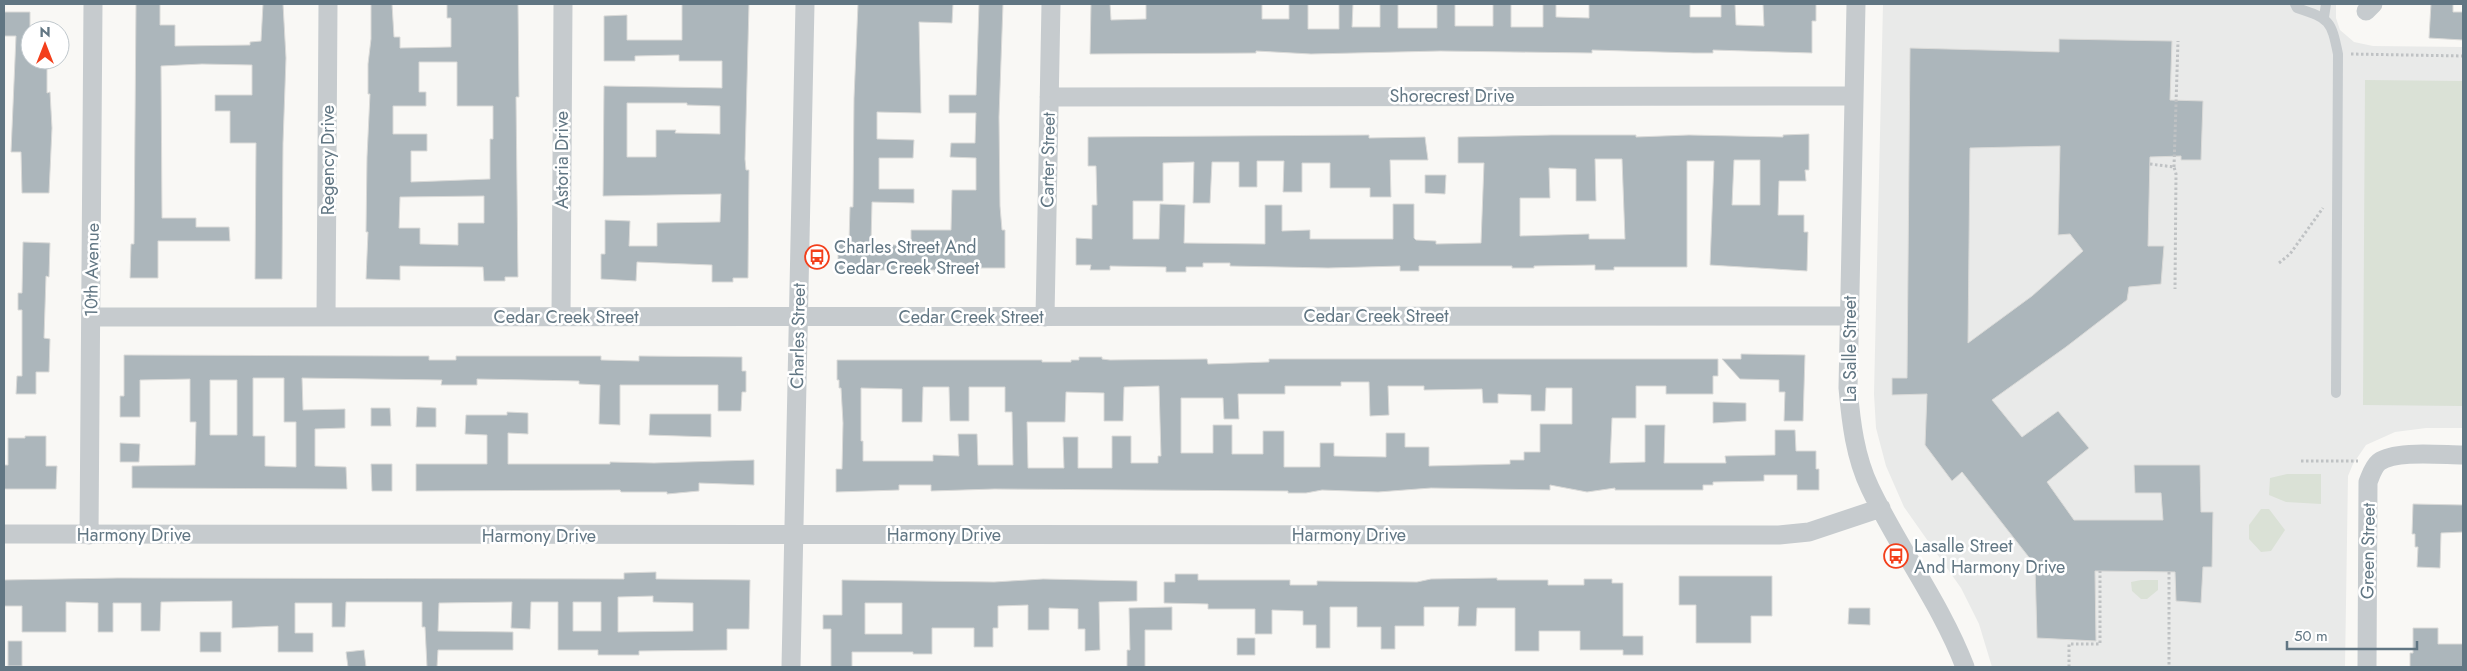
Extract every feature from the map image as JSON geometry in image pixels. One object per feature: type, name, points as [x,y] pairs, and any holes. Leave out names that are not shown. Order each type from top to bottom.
[{"type":"street","name":"10th Avenue","points":[[89,535],[93,4]]},
{"type":"street","name":"Regency Drive","points":[[326,316],[328,4]]},
{"type":"street","name":"Astoria Drive","points":[[561,316],[563,4]]},
{"type":"street","name":"Charles Street","points":[[791,667],[804,4]]},
{"type":"street","name":"Carter Street","points":[[1045,316],[1051,4]]},
{"type":"street","name":"La Salle Street","points":[[1856,4],[1848,388],[1850,418],[1861,465],[1869,488],[1940,614],[1965,667]]},
{"type":"street","name":"Shorecrest Drive","points":[[1049,97],[1854,96]]},
{"type":"street","name":"Cedar Creek Street","points":[[92,316],[1850,316]]},
{"type":"street","points":[[2378,464],[2395,456],[2463,455]]},
{"type":"street","name":"Green Street","points":[[2367,667],[2368,482],[2378,464]]},
{"type":"street","name":"Harmony Drive","points":[[4,534],[794,536],[1779,535],[1809,532],[1881,508]]},
{"type":"lane","points":[[2295,4],[2297,8],[2324,17],[2334,32],[2338,54],[2336,393]]},
{"type":"lane","points":[[2324,17],[2326,4]]},
{"type":"path","points":[[2175,289],[2177,184],[2174,167],[2178,41]]},
{"type":"path","points":[[2338,54],[2463,56]]},
{"type":"path","points":[[2150,164],[2174,167]]},
{"type":"path","points":[[2279,263],[2290,254],[2318,217],[2336,178]]},
{"type":"path","points":[[2301,461],[2378,464]]},
{"type":"path","points":[[2070,667],[2070,644],[2100,644],[2100,571]]},
{"type":"path","points":[[2168,572],[2169,667]]},
{"type":"shaded area","points":[[1883,4],[2336,4],[2336,18],[2340,30],[2354,42],[2373,46],[2463,47],[2463,428],[2426,428],[2395,432],[2366,445],[2353,464],[2348,476],[2345,667],[1992,667],[1979,624],[1961,588],[1904,507],[1886,466],[1876,428],[1874,394]]},
{"type":"shaded area","points":[[2365,80],[2463,81],[2463,406],[2363,405]]},
{"type":"shaded area","points":[[2287,474],[2321,474],[2321,504],[2286,502],[2269,495],[2270,478]]},
{"type":"shaded area","points":[[2261,509],[2269,509],[2285,530],[2271,551],[2261,552],[2249,539],[2249,525]]},
{"type":"shaded area","points":[[2158,580],[2158,590],[2147,599],[2141,599],[2132,591],[2131,582]]},
{"type":"building","points":[[136,4],[160,4],[160,25],[175,25],[175,46],[250,45],[250,42],[261,41],[263,4],[283,4],[286,58],[282,279],[255,279],[256,143],[230,143],[230,111],[215,111],[215,95],[252,95],[252,65],[202,64],[161,66],[162,218],[196,218],[196,227],[229,227],[230,241],[158,241],[158,278],[130,278],[131,244],[134,244]]},
{"type":"building","points":[[371,4],[392,4],[394,37],[400,37],[400,48],[451,47],[451,18],[447,18],[447,4],[518,4],[519,97],[516,97],[518,277],[505,277],[505,281],[484,281],[483,267],[400,266],[400,280],[366,279],[368,232],[366,232],[367,157],[370,94],[368,94],[368,64],[371,39]],"holes":[[[419,62],[457,62],[457,106],[493,106],[493,139],[490,139],[490,179],[411,182],[411,151],[427,151],[427,134],[393,134],[393,106],[426,106],[426,92],[419,92]],[[484,196],[484,223],[458,223],[458,245],[420,244],[420,228],[399,228],[400,197]]]},
{"type":"building","points":[[682,4],[749,4],[745,159],[746,170],[749,170],[748,278],[733,278],[733,282],[712,282],[712,265],[637,262],[636,281],[601,279],[601,254],[605,254],[605,220],[630,221],[629,246],[657,246],[657,223],[720,222],[721,194],[603,196],[604,86],[722,88],[722,61],[679,61],[679,55],[635,56],[635,61],[604,61],[604,16],[627,15],[627,40],[682,40]],"holes":[[[627,103],[687,103],[687,105],[720,106],[720,134],[675,133],[676,130],[656,130],[656,157],[627,157]]]},
{"type":"building","points":[[858,4],[953,4],[952,23],[919,22],[921,113],[877,112],[877,139],[914,140],[913,158],[879,158],[879,189],[914,189],[914,203],[872,202],[871,242],[874,242],[874,245],[911,245],[911,230],[951,230],[952,190],[976,190],[976,158],[950,157],[951,143],[975,143],[976,113],[949,113],[949,95],[976,95],[979,4],[1003,4],[999,117],[1000,206],[1002,230],[1005,230],[1005,268],[949,268],[949,272],[934,272],[934,270],[838,270],[838,242],[849,242],[850,207],[853,207],[854,98]]},
{"type":"building","points":[[1091,4],[1110,4],[1111,20],[1146,19],[1146,4],[1262,4],[1262,19],[1289,19],[1289,4],[1308,4],[1308,29],[1339,29],[1339,4],[1353,4],[1352,27],[1380,27],[1380,4],[1398,4],[1398,28],[1437,28],[1437,4],[1455,4],[1455,26],[1493,26],[1493,4],[1511,4],[1511,27],[1543,27],[1543,4],[1556,4],[1556,17],[1589,18],[1589,4],[1690,4],[1690,17],[1721,17],[1721,4],[1735,4],[1736,25],[1764,26],[1763,4],[1816,4],[1816,21],[1812,21],[1812,53],[1713,50],[1713,53],[1694,53],[1592,50],[1592,53],[1440,51],[1311,54],[1256,51],[1256,53],[1090,54]]},
{"type":"building","points":[[2431,4],[2453,4],[2453,12],[2463,12],[2463,40],[2429,38]]},
{"type":"building","points":[[4,12],[30,12],[30,20],[20,20],[20,70],[47,70],[47,93],[50,92],[52,128],[49,193],[22,193],[21,152],[11,152],[16,36],[4,36]]},
{"type":"building","points":[[2059,39],[2172,41],[2170,100],[2203,101],[2201,160],[2181,160],[2181,156],[2150,157],[2148,246],[2164,246],[2161,284],[2129,287],[2127,300],[1992,400],[2022,437],[2058,411],[2089,448],[2047,482],[2074,520],[2163,520],[2161,493],[2135,493],[2134,465],[2200,465],[2201,512],[2213,512],[2212,567],[2203,567],[2201,603],[2176,601],[2175,572],[2095,571],[2096,641],[2037,638],[2035,565],[1962,472],[1952,481],[1925,445],[1927,394],[1892,395],[1892,378],[1907,378],[1910,48],[2059,52]],"holes":[[[2060,146],[2058,235],[2070,234],[2083,251],[2032,296],[1968,343],[1970,148]]]},
{"type":"building","points":[[1809,134],[1809,170],[1805,170],[1806,181],[1779,181],[1778,215],[1804,215],[1804,232],[1808,232],[1807,271],[1710,265],[1714,161],[1687,161],[1687,267],[1614,267],[1614,270],[1595,270],[1595,265],[1534,266],[1534,268],[1512,268],[1512,266],[1419,266],[1419,271],[1400,271],[1400,266],[1328,268],[1230,266],[1230,263],[1203,263],[1203,267],[1186,267],[1186,272],[1166,272],[1166,267],[1110,266],[1110,270],[1090,270],[1091,265],[1076,265],[1076,238],[1092,239],[1092,205],[1097,205],[1096,166],[1088,166],[1088,137],[1369,135],[1369,138],[1425,137],[1428,160],[1390,160],[1391,197],[1370,197],[1370,188],[1330,188],[1330,163],[1302,163],[1302,192],[1283,192],[1284,161],[1257,161],[1257,187],[1239,187],[1239,162],[1212,162],[1210,203],[1193,203],[1194,162],[1163,163],[1163,201],[1133,201],[1133,239],[1159,239],[1160,204],[1185,205],[1184,243],[1265,244],[1265,205],[1282,205],[1282,231],[1310,230],[1310,239],[1393,239],[1393,204],[1414,204],[1414,238],[1416,240],[1436,241],[1436,244],[1481,243],[1484,163],[1458,163],[1458,137],[1636,135],[1636,137],[1689,135],[1783,137],[1783,135]],"holes":[[[1595,159],[1622,159],[1625,239],[1589,239],[1589,234],[1520,236],[1520,198],[1550,198],[1549,168],[1576,169],[1576,201],[1596,201]],[[1734,160],[1760,160],[1760,205],[1732,205]]]},
{"type":"building","points":[[1425,175],[1446,175],[1445,194],[1425,193]]},
{"type":"building","points":[[23,242],[50,243],[49,277],[46,276],[44,338],[50,339],[49,372],[36,372],[36,394],[16,394],[17,376],[22,376],[22,310],[18,310],[18,293],[22,293]]},
{"type":"building","points":[[1741,354],[1805,355],[1803,421],[1784,421],[1785,392],[1779,392],[1779,380],[1740,379],[1722,359],[1741,359]]},
{"type":"building","points":[[124,355],[429,356],[429,360],[456,360],[456,356],[601,356],[601,360],[639,361],[639,356],[742,357],[742,371],[746,371],[746,392],[742,392],[741,411],[718,411],[718,385],[620,385],[620,425],[599,424],[600,385],[579,384],[579,381],[477,379],[477,385],[441,385],[442,380],[302,378],[303,410],[345,409],[345,428],[315,429],[315,466],[346,467],[347,489],[132,488],[132,466],[195,465],[196,422],[190,422],[190,379],[140,380],[140,417],[120,417],[120,396],[124,396]],"holes":[[[253,378],[284,378],[284,422],[296,422],[296,467],[265,466],[265,436],[253,436]],[[210,380],[237,380],[237,435],[210,435]]]},
{"type":"building","points":[[1079,357],[1102,357],[1102,359],[1110,360],[1207,359],[1208,364],[1269,362],[1269,359],[1718,359],[1718,376],[1713,376],[1713,394],[1666,394],[1666,386],[1636,386],[1636,418],[1612,418],[1610,463],[1645,462],[1645,425],[1665,425],[1664,463],[1726,463],[1725,456],[1775,455],[1775,430],[1795,430],[1796,451],[1816,451],[1816,469],[1819,469],[1819,490],[1797,490],[1797,475],[1764,475],[1764,481],[1713,482],[1713,485],[1703,485],[1703,490],[1615,490],[1615,488],[1587,492],[1550,485],[1550,490],[1431,488],[1378,492],[1322,490],[1306,493],[1288,493],[1288,491],[994,489],[931,491],[931,485],[899,485],[899,490],[836,492],[836,469],[842,469],[843,423],[841,388],[839,388],[839,380],[837,380],[837,360],[1042,360],[1042,362],[1071,362],[1071,360],[1079,360]],"holes":[[[1341,382],[1369,382],[1370,416],[1389,415],[1388,386],[1424,386],[1424,390],[1482,389],[1483,403],[1498,403],[1498,394],[1531,395],[1531,411],[1545,411],[1546,388],[1572,388],[1572,424],[1540,424],[1540,452],[1524,452],[1524,460],[1510,460],[1510,464],[1429,466],[1429,447],[1405,447],[1405,433],[1386,433],[1386,457],[1334,456],[1334,443],[1320,443],[1320,467],[1284,467],[1284,431],[1263,431],[1263,454],[1232,454],[1232,425],[1213,425],[1213,453],[1181,453],[1181,398],[1223,398],[1224,419],[1239,419],[1238,394],[1285,394],[1285,386],[1341,386]],[[1159,386],[1161,456],[1158,456],[1158,463],[1131,463],[1131,436],[1112,436],[1112,468],[1078,468],[1078,437],[1063,437],[1064,468],[1028,468],[1027,422],[1065,422],[1066,392],[1104,393],[1104,421],[1123,421],[1124,387]],[[923,387],[949,387],[950,421],[969,421],[969,387],[1005,387],[1005,412],[1012,412],[1013,465],[978,465],[977,434],[958,434],[959,456],[933,455],[933,461],[863,461],[861,388],[902,389],[902,422],[922,422]]]},
{"type":"building","points":[[1713,402],[1746,403],[1746,421],[1713,423]]},
{"type":"building","points":[[417,407],[436,408],[436,427],[416,427]]},
{"type":"building","points":[[371,408],[390,408],[391,426],[371,426]]},
{"type":"building","points":[[507,412],[528,413],[528,434],[508,433],[508,464],[610,464],[610,462],[654,463],[754,460],[754,485],[699,483],[699,491],[667,494],[667,492],[621,492],[620,490],[416,491],[416,464],[487,464],[487,435],[465,434],[466,415],[507,415]]},
{"type":"building","points":[[650,414],[711,414],[711,437],[649,435]]},
{"type":"building","points":[[25,436],[46,436],[46,466],[57,466],[56,489],[4,489],[4,465],[8,465],[8,438],[25,438]]},
{"type":"building","points":[[120,443],[140,444],[139,462],[120,462]]},
{"type":"building","points":[[371,464],[392,464],[392,491],[372,491]]},
{"type":"building","points":[[2413,504],[2463,505],[2463,532],[2441,533],[2440,568],[2417,567],[2418,547],[2415,547],[2415,534],[2412,534]]},
{"type":"building","points":[[656,572],[656,579],[750,580],[749,629],[727,629],[727,650],[639,651],[639,655],[598,655],[598,650],[558,650],[558,602],[531,602],[530,629],[511,628],[512,602],[439,603],[438,631],[513,632],[513,650],[438,650],[437,667],[427,667],[425,627],[422,627],[422,602],[346,602],[345,627],[332,627],[332,603],[295,603],[295,633],[313,633],[313,652],[278,652],[278,626],[232,628],[232,601],[161,602],[160,631],[141,631],[141,603],[113,603],[113,632],[98,632],[98,603],[66,602],[66,632],[22,632],[22,606],[4,606],[4,580],[118,578],[624,579],[624,573]],"holes":[[[653,596],[653,602],[693,603],[693,631],[618,632],[618,597]],[[573,602],[601,602],[601,631],[573,631]]]},
{"type":"building","points":[[1175,574],[1198,574],[1198,580],[1290,580],[1290,585],[1317,585],[1317,581],[1417,582],[1431,579],[1497,578],[1497,580],[1548,580],[1548,585],[1584,585],[1584,579],[1612,579],[1612,583],[1623,583],[1623,636],[1643,636],[1643,655],[1623,655],[1623,650],[1580,650],[1580,631],[1539,631],[1539,651],[1515,651],[1515,608],[1477,608],[1476,626],[1458,626],[1459,607],[1424,607],[1424,626],[1395,626],[1395,649],[1381,649],[1381,627],[1357,627],[1357,607],[1330,607],[1330,648],[1316,648],[1316,625],[1303,625],[1303,611],[1272,610],[1272,634],[1255,634],[1255,609],[1208,609],[1208,604],[1164,603],[1164,582],[1175,582]]},
{"type":"building","points":[[1679,576],[1772,576],[1772,616],[1751,616],[1751,643],[1696,643],[1696,605],[1679,605]]},
{"type":"building","points":[[1043,579],[1137,581],[1137,601],[1099,602],[1100,650],[1085,651],[1085,629],[1078,629],[1078,609],[1049,608],[1049,630],[1028,630],[1028,605],[998,606],[998,628],[993,628],[993,647],[974,647],[974,628],[932,628],[932,654],[913,654],[913,652],[852,652],[852,667],[831,667],[831,629],[823,629],[823,615],[842,615],[842,580],[994,582]],"holes":[[[865,603],[902,603],[902,634],[865,634]]]},
{"type":"building","points":[[1172,607],[1172,630],[1145,630],[1145,667],[1127,667],[1127,650],[1130,650],[1129,608]]},
{"type":"building","points":[[1849,608],[1870,608],[1870,625],[1848,624]]},
{"type":"building","points":[[2413,628],[2438,628],[2438,644],[2463,644],[2463,667],[2410,667],[2410,653],[2413,653]]},
{"type":"building","points":[[200,632],[221,632],[221,652],[200,652]]},
{"type":"building","points":[[1237,638],[1255,638],[1255,655],[1237,655]]},
{"type":"building","points":[[8,641],[22,641],[22,666],[8,666]]},
{"type":"building","points":[[364,650],[366,667],[348,667],[346,652]]},
{"type":"place","name":"Charles Street And Cedar Creek Street","points":[[817,257]]},
{"type":"place","name":"Lasalle Street And Harmony Drive","points":[[1896,556]]}]
